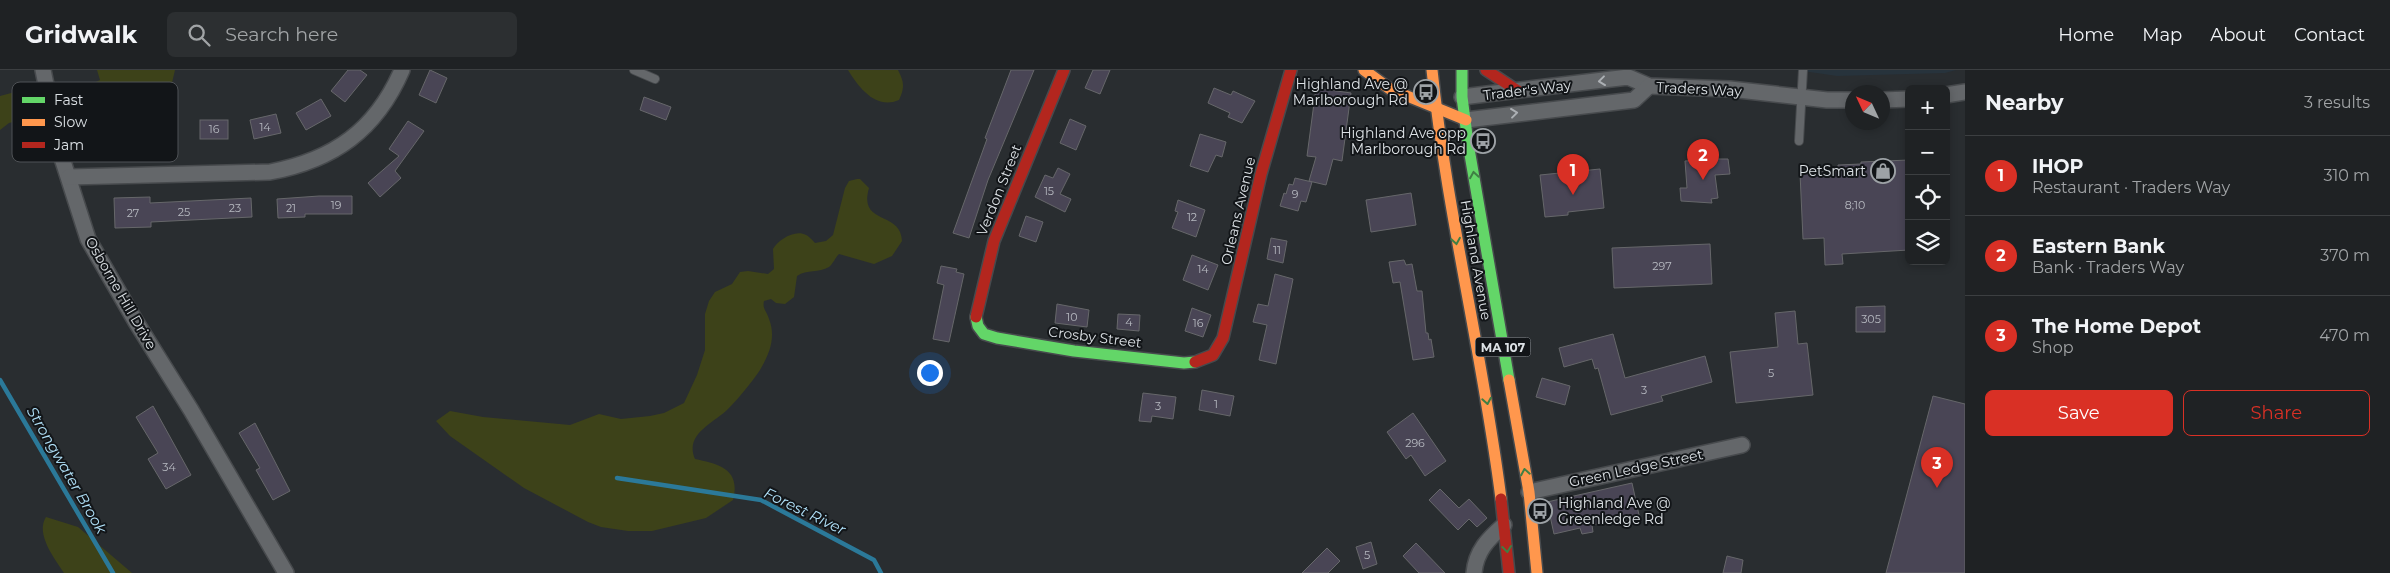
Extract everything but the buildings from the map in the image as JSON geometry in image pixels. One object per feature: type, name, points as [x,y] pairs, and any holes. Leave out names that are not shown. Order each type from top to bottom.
[{"type":"main road","name":"Verdon Street","points":[[978,326],[976,314],[994,241],[1064,70]]},
{"type":"main road","name":"Orleans Avenue","points":[[1212,356],[1218,351],[1223,338],[1261,174],[1291,70]]},
{"type":"main road","name":"Traders Way","points":[[1364,70],[1390,89],[1466,120]]},
{"type":"main road","name":"Highland Avenue","points":[[1432,70],[1435,108],[1465,292],[1486,398],[1509,573]]},
{"type":"main road","name":"Highland Avenue","points":[[1462,70],[1462,97],[1479,214],[1529,492],[1537,573]]},
{"type":"main road","points":[[1486,70],[1518,91]]},
{"type":"main road","points":[[1435,108],[1462,97]]},
{"type":"main road","name":"Crosby Street","points":[[978,326],[984,334],[997,338],[1074,351],[1184,363],[1200,362],[1212,356]]},
{"type":"street","points":[[69,177],[270,172],[296,167],[320,158],[344,145],[364,128],[380,110],[402,70]]},
{"type":"street","name":"Trader's Way","points":[[1462,97],[1628,77],[1649,86]]},
{"type":"street","name":"Traders Way","points":[[1466,120],[1634,100],[1649,86],[1730,89],[1800,98],[1845,100]]},
{"type":"street","points":[[1950,94],[1965,92]]},
{"type":"street","points":[[1890,99],[1905,98]]},
{"type":"street","name":"Osborne Hill Drive","points":[[64,162],[88,239],[286,573]]},
{"type":"street","name":"Green Ledge Street","points":[[1529,492],[1742,445]]},
{"type":"street","points":[[1474,573],[1476,557],[1482,547],[1504,525]]},
{"type":"lane","points":[[634,70],[655,79]]},
{"type":"lane","points":[[1799,141],[1803,70]]},
{"type":"shaded area","points":[[1796,70],[1956,70],[1945,73],[1837,76]]},
{"type":"green space","points":[[97,70],[175,70],[172,82],[96,82],[100,80]]},
{"type":"green space","points":[[848,70],[898,70],[903,85],[899,100],[883,102],[869,96],[857,84]]},
{"type":"green space","points":[[12,93],[12,122],[0,130],[0,96]]},
{"type":"green space","points":[[860,179],[869,188],[867,200],[869,208],[895,225],[900,231],[902,241],[892,256],[874,264],[839,254],[829,267],[805,272],[797,276],[794,297],[785,304],[776,303],[771,299],[764,301],[764,308],[771,326],[772,339],[764,364],[736,400],[702,430],[694,443],[695,459],[720,466],[731,475],[734,481],[733,500],[706,518],[652,531],[628,531],[601,527],[524,488],[450,436],[436,421],[450,411],[483,417],[570,425],[599,414],[621,419],[650,416],[664,413],[684,403],[697,375],[705,350],[705,314],[709,301],[715,292],[732,284],[740,272],[748,271],[768,274],[774,269],[773,249],[787,236],[797,233],[808,236],[815,243],[826,241],[833,235],[845,188],[849,181]]},
{"type":"green space","points":[[46,517],[78,527],[132,573],[64,573],[51,554],[44,538],[43,524]]},
{"type":"waterway","name":"Strongwater Brook","points":[[0,380],[113,573]]},
{"type":"waterway","name":"Forest River","points":[[617,478],[761,500],[874,560],[881,573]]},
{"type":"traffic: fast","points":[[1462,70],[1462,97],[1468,143],[1509,380]]},
{"type":"traffic: fast","points":[[976,317],[978,326],[984,334],[997,338],[1074,351],[1184,363],[1195,362]]},
{"type":"traffic: slow","points":[[1364,70],[1390,89],[1466,120]]},
{"type":"traffic: slow","points":[[1432,70],[1447,178],[1485,391],[1501,499]]},
{"type":"traffic: slow","points":[[1509,380],[1529,492],[1537,573]]},
{"type":"traffic: jam","points":[[976,317],[994,241],[1064,70]]},
{"type":"traffic: jam","points":[[1195,362],[1213,355],[1223,338],[1261,174],[1291,70]]},
{"type":"traffic: jam","points":[[1486,70],[1518,91]]},
{"type":"traffic: jam","points":[[1501,499],[1509,573]]},
{"type":"place","name":"Highland Ave @ Marlborough Rd","points":[[1426,92]]},
{"type":"place","name":"Highland Ave opp Marlborough Rd","points":[[1483,141]]},
{"type":"place","name":"PetSmart","points":[[1883,171]]},
{"type":"place","name":"Eastern Bank","points":[[1703,180]]},
{"type":"place","name":"IHOP","points":[[1573,195]]},
{"type":"place","name":"The Home Depot","points":[[1937,488]]},
{"type":"place","name":"Highland Ave @ Greenledge Rd","points":[[1540,511]]}]
